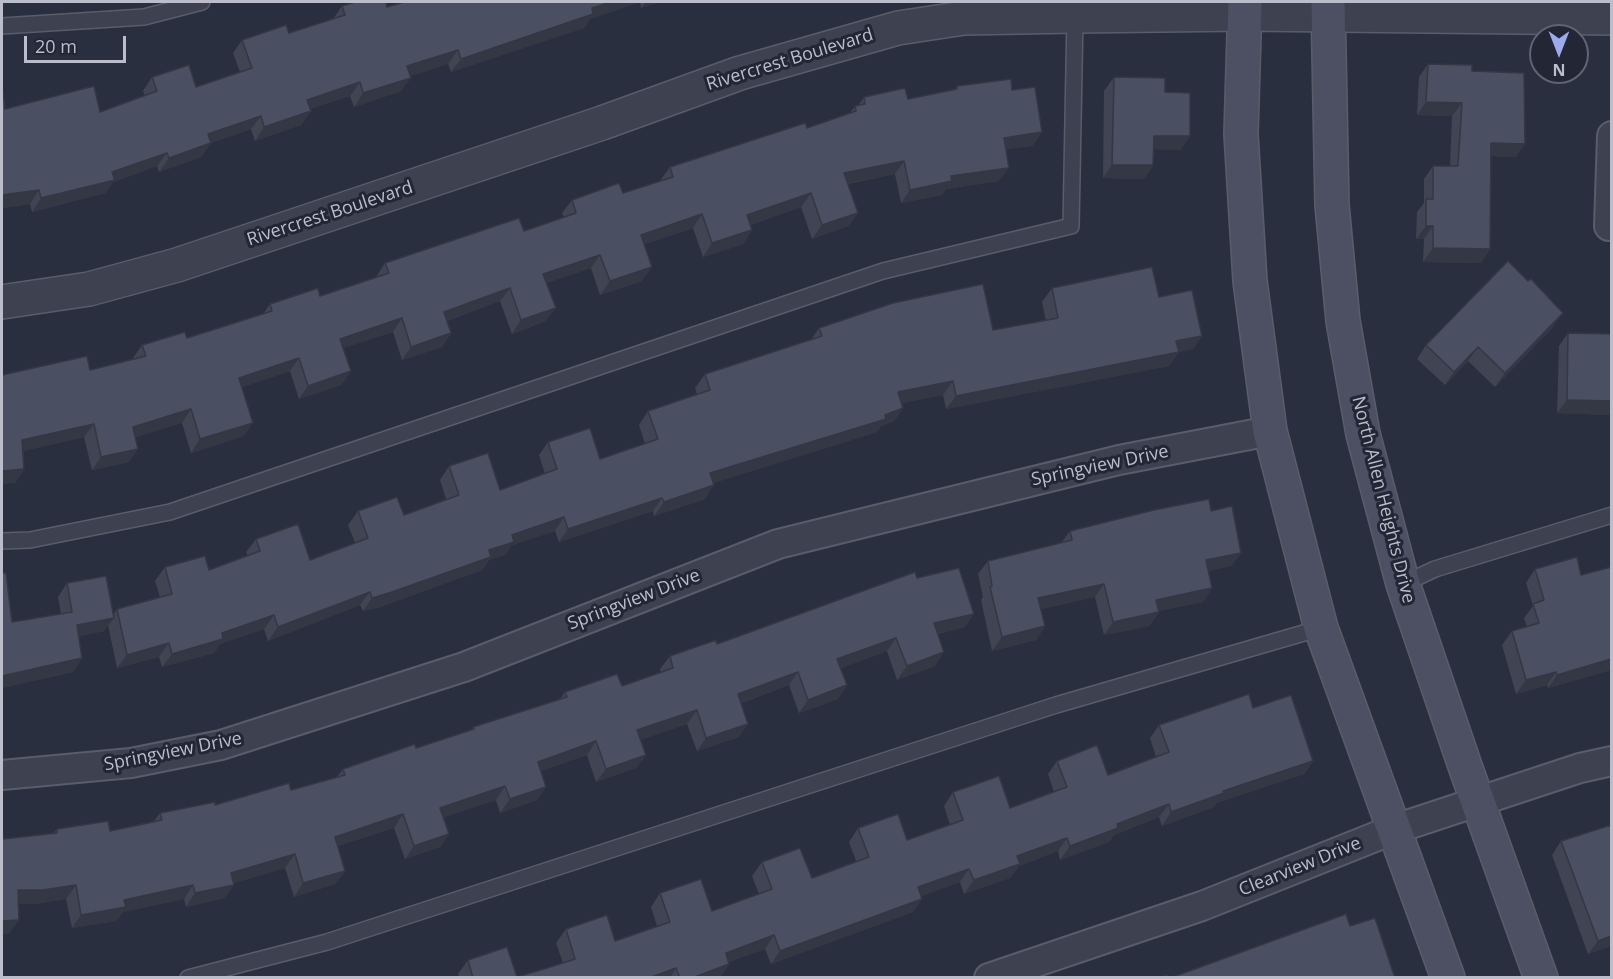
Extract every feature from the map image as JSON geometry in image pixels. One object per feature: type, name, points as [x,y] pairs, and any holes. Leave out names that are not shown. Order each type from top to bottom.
[{"type":"main road","points":[[1245,8],[1242,134],[1250,281],[1270,431],[1321,628],[1448,978]]},
{"type":"main road","name":"North Allen Heights Drive","points":[[1328,9],[1332,204],[1342,321],[1363,434],[1403,584],[1541,978]]},
{"type":"street","name":"Rivercrest Boulevard","points":[[2,302],[89,289],[177,265],[602,123],[740,72],[898,28],[964,18],[1075,16],[1245,8],[1611,18]]},
{"type":"street","points":[[1609,226],[1611,136]]},
{"type":"street","name":"Springview Drive","points":[[2,775],[131,763],[220,745],[464,667],[778,544],[1119,460],[1270,431]]},
{"type":"street","name":"Clearview Drive","points":[[989,978],[1202,906],[1395,829],[1580,768],[1611,760]]},
{"type":"lane","points":[[2,26],[144,17],[202,2]]},
{"type":"lane","points":[[2,541],[30,540],[170,512],[883,270],[1071,226],[1075,16]]},
{"type":"lane","points":[[1403,584],[1435,569],[1611,515]]},
{"type":"lane","points":[[188,978],[327,942],[1056,705],[1321,628]]},
{"type":"building","points":[[355,2],[386,2],[387,7],[404,2],[611,2],[592,8],[593,14],[461,59],[458,50],[407,66],[411,78],[363,93],[360,82],[307,100],[311,111],[264,127],[261,116],[208,134],[211,143],[169,158],[167,153],[112,172],[115,180],[41,198],[39,190],[2,195],[2,91],[5,109],[94,86],[100,112],[157,91],[152,77],[189,65],[196,87],[252,68],[242,40],[286,25],[289,33],[345,15],[342,6]]},
{"type":"building","points":[[1428,64],[1472,65],[1472,71],[1524,73],[1525,144],[1491,143],[1490,249],[1433,248],[1433,226],[1426,226],[1426,199],[1433,199],[1433,166],[1458,166],[1462,103],[1426,102]]},
{"type":"building","points":[[1114,77],[1165,78],[1165,92],[1190,93],[1190,136],[1154,136],[1153,165],[1112,165]]},
{"type":"building","points":[[1011,79],[1012,90],[1035,87],[1042,132],[1004,138],[1009,168],[951,176],[952,181],[910,190],[904,161],[844,173],[858,213],[822,225],[811,193],[747,215],[752,230],[712,243],[702,214],[641,235],[652,267],[610,281],[600,255],[543,274],[556,308],[521,320],[510,288],[444,312],[451,333],[411,347],[402,318],[340,339],[351,371],[308,386],[299,358],[239,378],[253,423],[200,439],[191,409],[133,427],[138,449],[101,457],[94,424],[22,440],[24,469],[2,471],[2,375],[87,356],[90,370],[146,356],[142,345],[185,332],[187,338],[272,311],[270,304],[318,288],[320,296],[389,273],[385,263],[519,218],[524,231],[576,213],[572,200],[619,183],[623,193],[673,177],[670,167],[805,123],[807,128],[856,111],[855,106],[865,104],[864,97],[905,88],[908,99],[957,89],[957,86]]},
{"type":"building","points":[[1508,261],[1528,281],[1531,279],[1563,313],[1505,373],[1478,347],[1454,372],[1426,345]]},
{"type":"building","points":[[1152,267],[1159,297],[1192,290],[1202,336],[1176,341],[1179,352],[956,396],[953,381],[898,392],[903,408],[885,415],[886,419],[710,473],[714,485],[664,502],[662,498],[568,529],[564,517],[512,535],[514,542],[489,550],[491,557],[372,598],[370,592],[278,627],[274,615],[222,633],[223,639],[172,654],[169,643],[127,655],[117,609],[172,594],[165,567],[205,556],[209,570],[260,551],[256,539],[298,524],[310,560],[368,538],[358,511],[397,497],[404,515],[459,495],[449,466],[488,453],[500,490],[557,469],[548,442],[590,428],[600,459],[658,439],[648,411],[710,390],[705,374],[822,336],[819,328],[893,303],[983,284],[993,330],[1058,318],[1052,288]]},
{"type":"building","points":[[1568,333],[1611,334],[1611,401],[1567,400]]},
{"type":"building","points":[[1209,499],[1211,511],[1232,506],[1241,553],[1206,560],[1212,588],[1156,600],[1159,612],[1113,622],[1104,584],[1038,598],[1045,626],[1002,637],[990,587],[992,586],[988,561],[1072,540],[1070,531]]},
{"type":"building","points":[[1577,557],[1581,575],[1611,567],[1611,659],[1557,675],[1556,672],[1526,680],[1512,631],[1539,623],[1533,604],[1544,600],[1535,569]]},
{"type":"building","points":[[959,568],[974,614],[934,623],[944,652],[907,666],[896,638],[837,659],[847,685],[808,700],[798,672],[738,694],[748,724],[706,738],[697,710],[637,730],[646,755],[606,769],[596,741],[538,762],[546,787],[510,799],[505,786],[440,808],[449,834],[414,846],[403,814],[335,837],[345,871],[303,883],[295,854],[231,873],[234,885],[195,893],[193,885],[124,900],[126,907],[81,915],[76,885],[43,890],[18,890],[19,920],[2,921],[2,835],[3,839],[57,833],[57,829],[108,821],[110,831],[162,820],[160,813],[215,802],[215,805],[289,783],[291,790],[345,775],[343,769],[415,744],[416,748],[567,697],[565,692],[617,674],[622,686],[673,668],[670,656],[716,640],[717,644],[915,572],[917,578]]},
{"type":"building","points":[[2,573],[6,573],[12,622],[72,612],[67,583],[106,576],[114,618],[77,625],[82,658],[2,676]]},
{"type":"building","points":[[1249,694],[1253,708],[1291,695],[1313,761],[1223,791],[1224,793],[1171,812],[1169,804],[1117,824],[1118,828],[1070,846],[1067,838],[1017,856],[1020,864],[974,880],[969,869],[918,887],[922,899],[780,951],[774,935],[726,953],[729,964],[692,978],[680,978],[676,968],[649,978],[473,978],[468,960],[507,947],[517,977],[575,959],[566,929],[607,915],[615,941],[670,922],[660,893],[701,879],[712,911],[772,889],[762,862],[800,848],[812,878],[869,857],[858,828],[898,814],[907,840],[963,820],[953,792],[999,776],[1010,808],[1067,787],[1057,761],[1097,745],[1108,775],[1169,752],[1159,725]]},
{"type":"building","points":[[1611,825],[1611,936],[1598,941],[1561,841]]},
{"type":"building","points":[[1346,914],[1350,926],[1375,918],[1395,978],[1170,978]]}]
